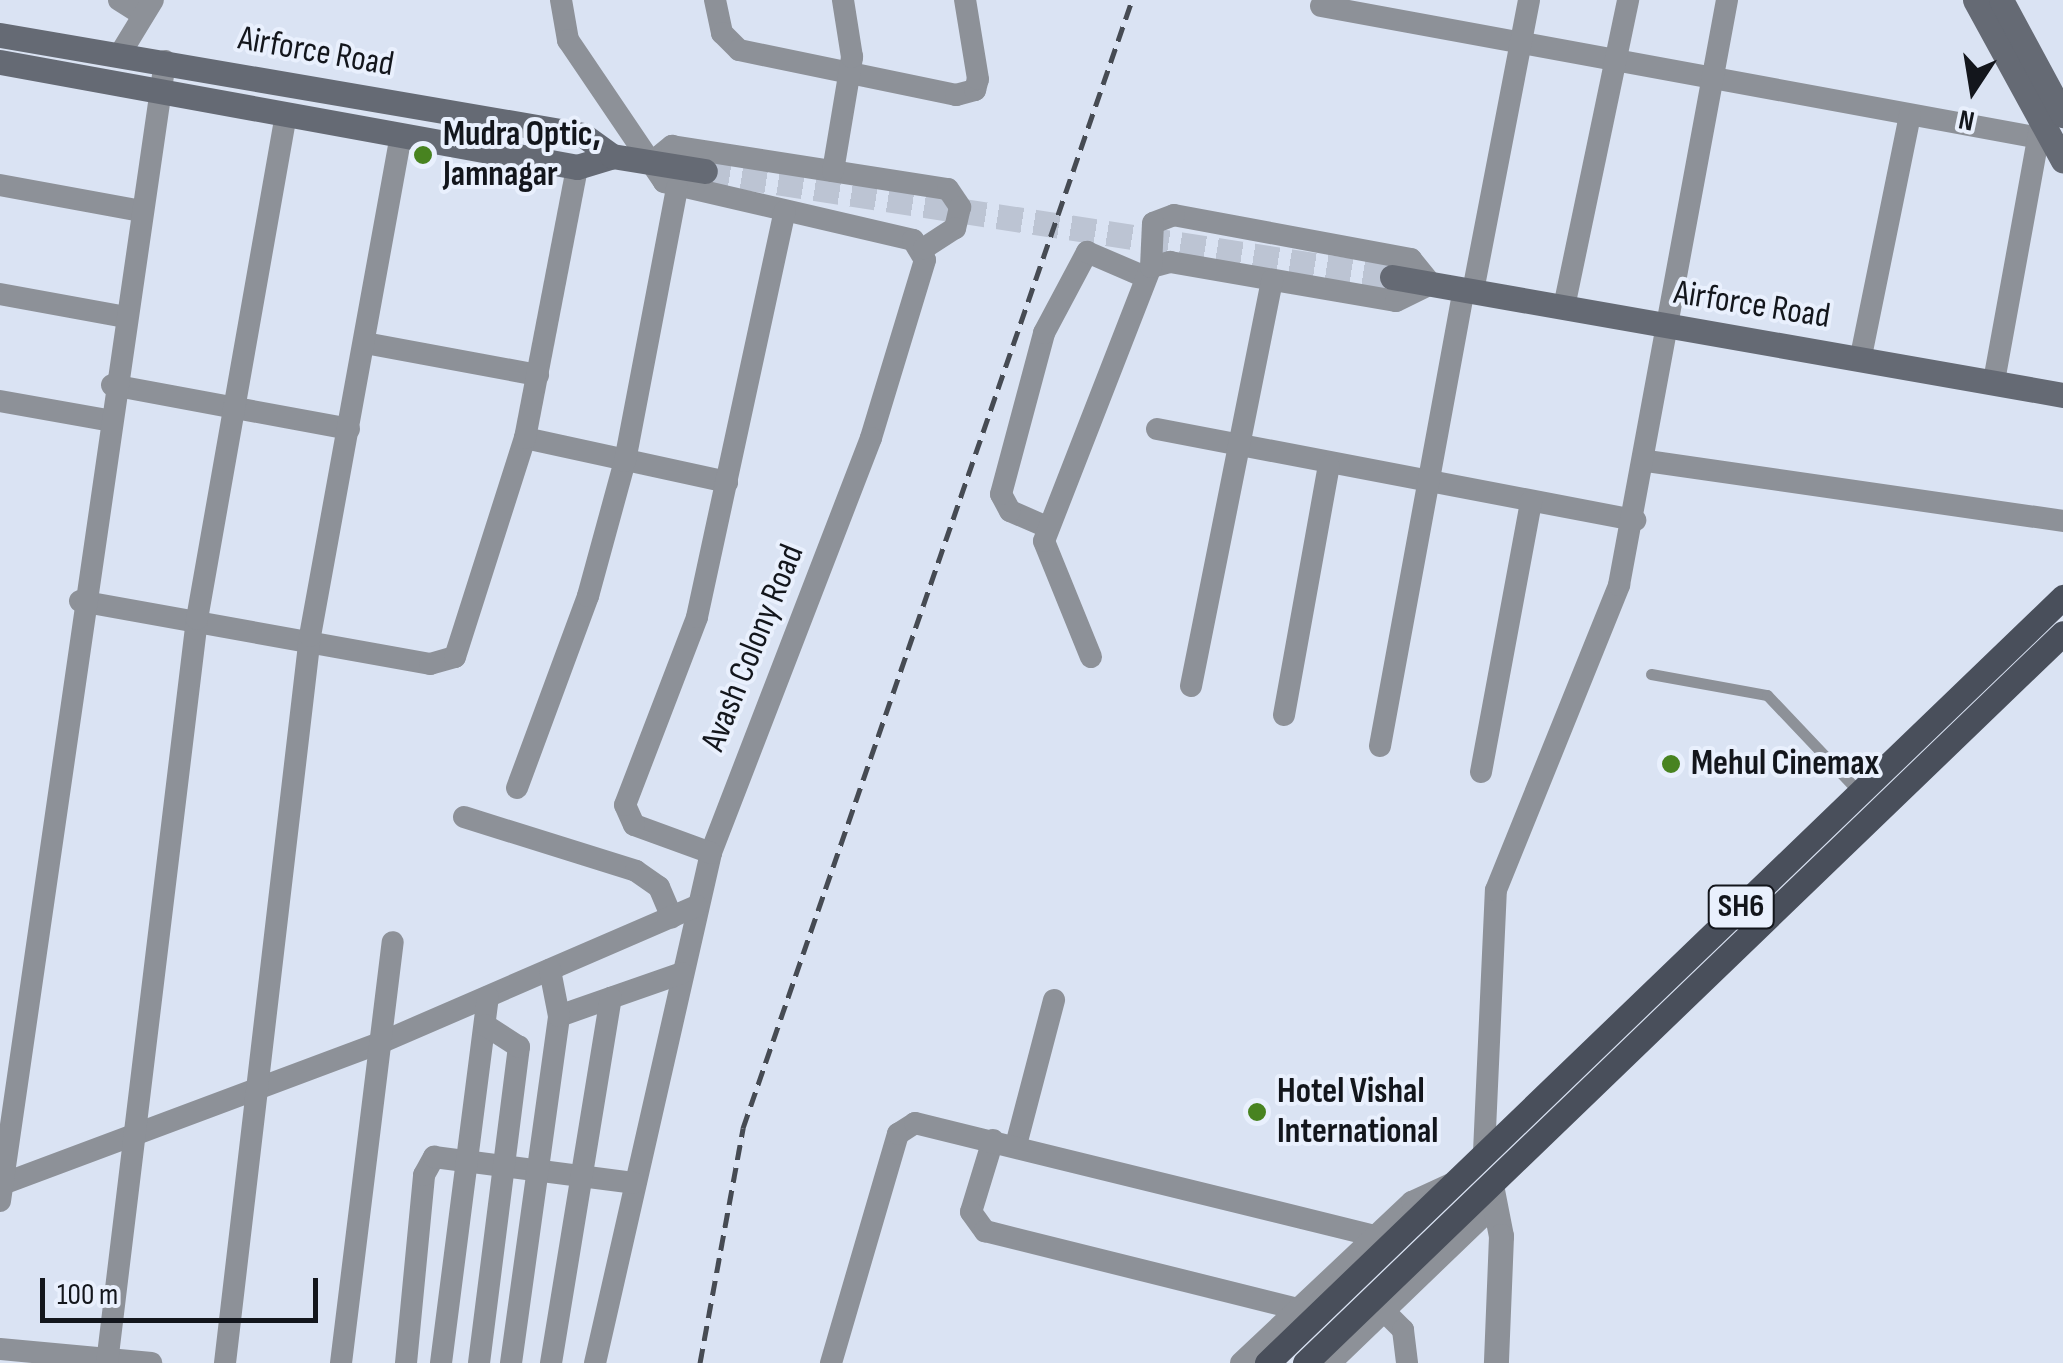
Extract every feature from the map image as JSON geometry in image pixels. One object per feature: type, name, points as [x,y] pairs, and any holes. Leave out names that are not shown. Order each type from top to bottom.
[{"type":"main road","points":[[1974,0],[2050,120]]},
{"type":"main road","points":[[2001,0],[2063,161]]},
{"type":"main road","name":"Airforce Road","points":[[0,34],[583,135],[612,156]]},
{"type":"main road","name":"Airforce Road","points":[[0,62],[160,88],[578,167],[612,156],[705,171]]},
{"type":"main road","name":"Airforce Road","points":[[1392,277],[1672,329],[1861,356],[2063,395]]},
{"type":"main road","name":"SH6","points":[[1268,1363],[2063,597]]},
{"type":"main road","name":"SH6","points":[[1306,1363],[1440,1233],[1493,1194],[2063,634]]},
{"type":"street","points":[[119,0],[148,7],[120,54]]},
{"type":"street","points":[[562,0],[568,40],[652,162],[677,188],[786,211],[924,248],[955,228],[956,195],[833,170],[672,146],[652,162]]},
{"type":"street","points":[[715,0],[722,34],[738,50],[851,70],[956,95],[975,90],[965,0]]},
{"type":"street","points":[[833,170],[851,70],[843,0]]},
{"type":"street","points":[[1380,746],[1428,483],[1529,0]]},
{"type":"street","points":[[1564,307],[1628,0]]},
{"type":"street","points":[[1484,1152],[1496,890],[1614,602],[1636,520],[1727,0]]},
{"type":"street","points":[[1321,6],[1910,114],[2050,120],[1994,381]]},
{"type":"street","points":[[165,61],[9,1051],[1,1190],[254,1084],[380,1044],[696,906]]},
{"type":"street","points":[[107,1361],[197,619],[286,114]]},
{"type":"street","points":[[1861,356],[1910,114]]},
{"type":"street","points":[[226,1363],[254,1084],[310,636],[402,135]]},
{"type":"street","points":[[80,601],[310,636],[430,664],[456,657],[525,438],[578,167]]},
{"type":"street","points":[[0,185],[141,211]]},
{"type":"street","points":[[517,788],[625,461],[677,188]]},
{"type":"street","points":[[711,853],[634,825],[625,804],[691,638],[786,211]]},
{"type":"street","points":[[1047,527],[1010,511],[1001,494],[1044,333],[1087,252],[1148,272],[1170,262],[1396,301],[1431,284],[1411,259],[1174,216],[1153,223],[1148,272],[1047,527],[1046,555],[1091,657]]},
{"type":"street","name":"Avash Colony Road","points":[[595,1363],[711,853],[872,438],[924,248]]},
{"type":"street","points":[[1191,686],[1272,280]]},
{"type":"street","points":[[0,294],[125,317]]},
{"type":"street","points":[[364,343],[538,375]]},
{"type":"street","points":[[112,385],[349,429]]},
{"type":"street","points":[[0,401],[107,420]]},
{"type":"street","points":[[1157,428],[1329,466],[1636,520]]},
{"type":"street","points":[[525,438],[728,482]]},
{"type":"street","points":[[1647,461],[2063,521]]},
{"type":"street","points":[[1284,716],[1329,466]]},
{"type":"street","points":[[1481,772],[1531,502]]},
{"type":"street","points":[[464,817],[636,871],[659,887],[672,917]]},
{"type":"street","points":[[342,1363],[392,942]]},
{"type":"street","points":[[511,1363],[559,1016],[550,970]]},
{"type":"street","points":[[559,1016],[682,973]]},
{"type":"street","points":[[442,1363],[488,997]]},
{"type":"street","points":[[551,1363],[611,998]]},
{"type":"street","points":[[1054,1000],[1004,1142],[971,1212],[985,1232],[1297,1309]]},
{"type":"street","points":[[480,1363],[519,1047],[485,1025]]},
{"type":"street","points":[[831,1363],[898,1134],[927,1123],[1374,1236]]},
{"type":"street","points":[[406,1363],[424,1175],[434,1157],[468,1157],[633,1183]]},
{"type":"street","points":[[1241,1363],[1422,1194],[1450,1184]]},
{"type":"street","points":[[1330,1363],[1493,1194]]},
{"type":"street","points":[[1493,1194],[1496,1363]]},
{"type":"street","points":[[1384,1311],[1403,1330],[1407,1363]]},
{"type":"street","points":[[0,1349],[151,1363]]},
{"type":"lane","points":[[1651,674],[1767,694],[1862,794]]},
{"type":"tunnel","points":[[705,171],[1392,277]]},
{"type":"railway","points":[[700,1363],[743,1128],[1132,0]]},
{"type":"place","name":"Mudra Optic, Jamnagar","points":[[423,155]]},
{"type":"place","name":"Mehul Cinemax","points":[[1671,764]]},
{"type":"place","name":"Hotel Vishal International","points":[[1257,1112]]}]
